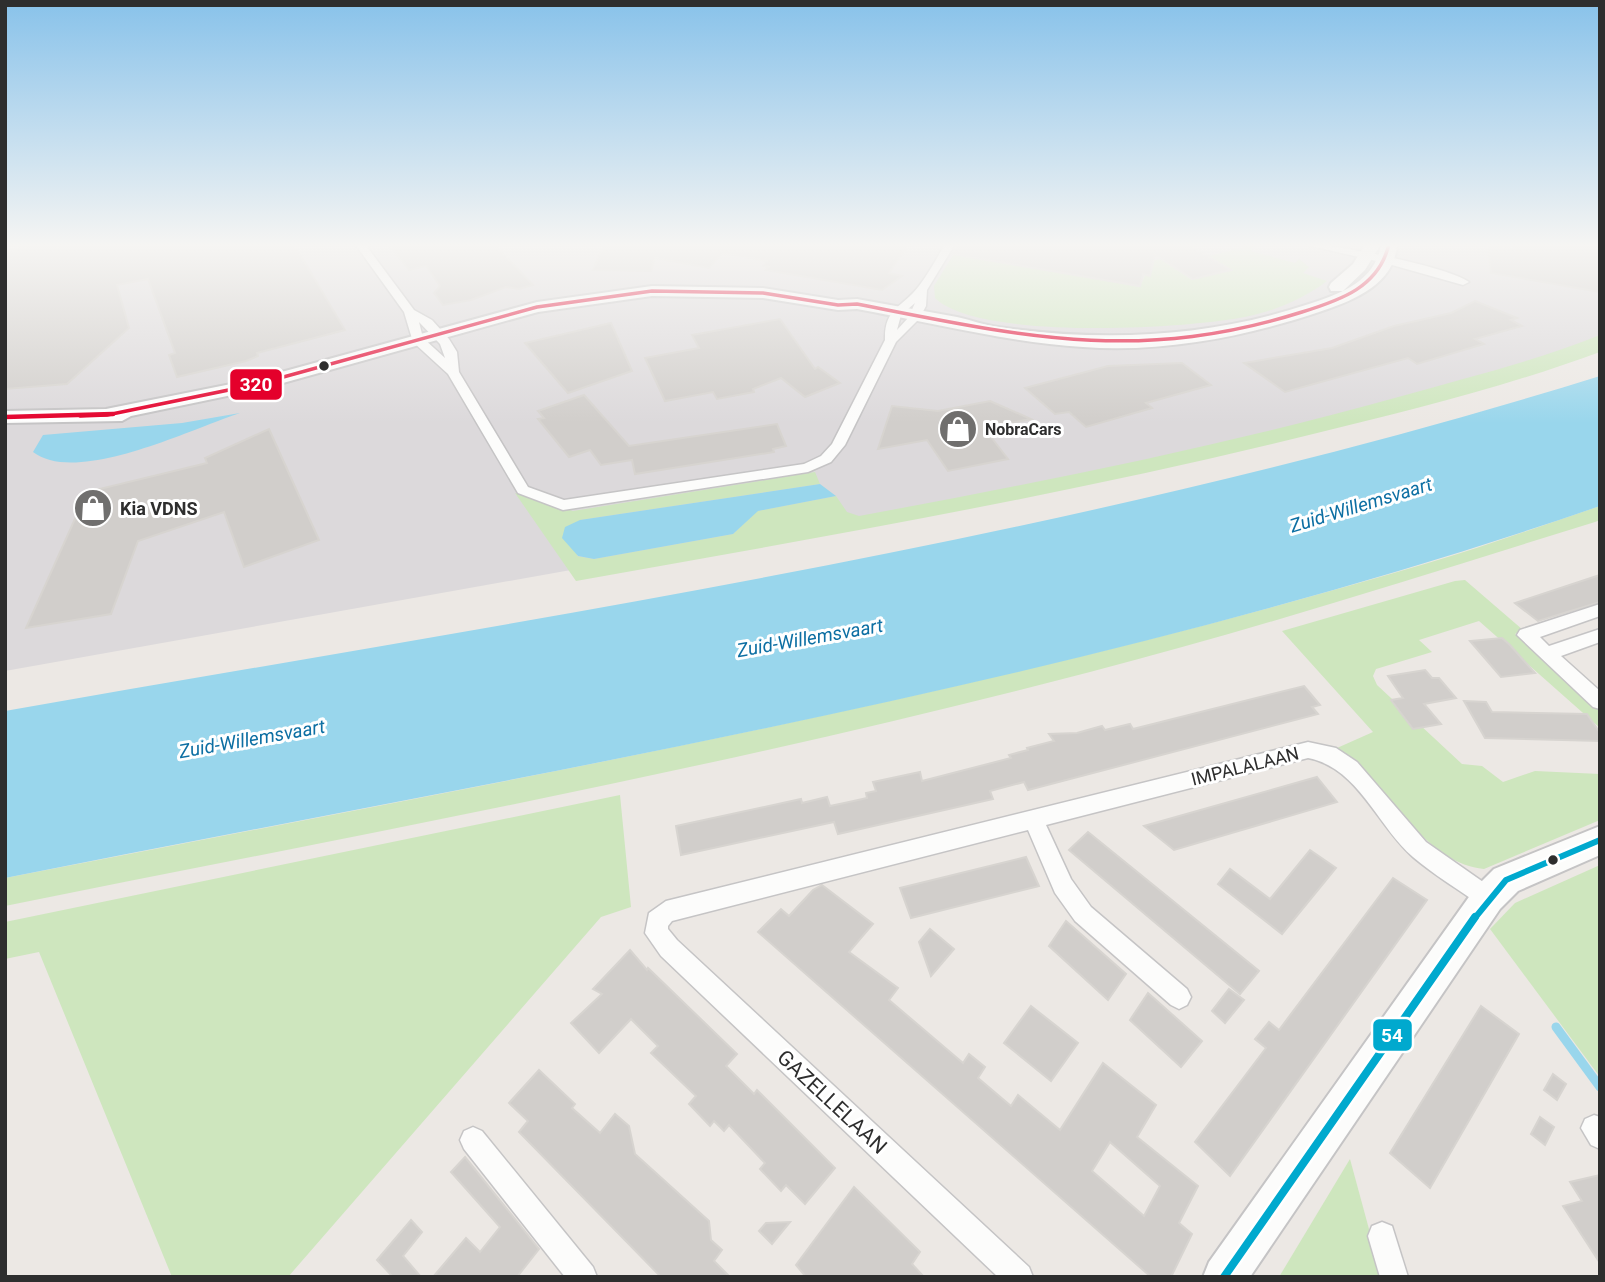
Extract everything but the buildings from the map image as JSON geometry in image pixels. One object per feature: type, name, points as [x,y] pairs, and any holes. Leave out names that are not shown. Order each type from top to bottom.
[{"type":"street","points":[[404,304],[453,372],[523,490],[563,505],[807,468],[826,459],[838,445],[891,340],[906,332],[905,317]]},
{"type":"street","points":[[5,417],[144,414],[221,401],[431,341],[541,316],[571,304]]},
{"type":"street","points":[[837,304],[959,330],[975,329],[1050,339],[1124,343],[1182,339],[1270,323],[1325,304]]},
{"type":"street","points":[[905,317],[922,304]]},
{"type":"street","points":[[410,312],[431,341],[451,352],[453,372]]},
{"type":"street","points":[[1600,610],[1526,635],[1600,702]]},
{"type":"street","points":[[1546,654],[1600,635]]},
{"type":"street","name":"IMPALALAAN","points":[[657,921],[666,912],[1308,750],[1329,754],[1350,768],[1419,849],[1488,898]]},
{"type":"street","points":[[1034,821],[1063,886],[1083,914],[1179,997]]},
{"type":"street","points":[[1224,1277],[1488,898],[1506,880],[1600,839]]},
{"type":"street","name":"GAZELLELAAN","points":[[657,921],[656,933],[669,948],[1019,1277]]},
{"type":"street","points":[[473,1140],[583,1277]]},
{"type":"street","points":[[1382,1236],[1394,1277]]},
{"type":"shaded area","points":[[5,304],[1600,304],[1600,336],[1513,369],[1102,475],[5,671]]},
{"type":"green space","points":[[945,304],[1287,304],[1239,318],[1127,328],[1034,326],[992,320],[958,311]]},
{"type":"green space","points":[[1600,335],[1600,352],[1564,365],[1456,398],[1218,457],[1036,496],[576,581],[515,493],[573,511],[815,472],[820,484],[580,520],[577,556],[594,559],[733,534],[757,511],[836,496],[847,512],[859,516],[1200,447],[1477,375]]},
{"type":"green space","points":[[1600,506],[1600,520],[1469,561],[1217,637],[955,706],[549,797],[5,906],[5,878],[542,774],[899,699],[1253,612],[1450,556]]},
{"type":"green space","points":[[1465,580],[1523,630],[1515,634],[1600,708],[1600,728],[1479,621],[1419,640],[1432,652],[1376,669],[1373,676],[1377,685],[1462,764],[1482,766],[1503,782],[1535,771],[1600,774],[1600,820],[1484,869],[1462,863],[1423,837],[1355,762],[1337,748],[1373,732],[1282,631]]},
{"type":"green space","points":[[620,795],[631,907],[601,917],[288,1277],[172,1277],[39,952],[5,959],[5,922]]},
{"type":"green space","points":[[1600,865],[1600,1077],[1490,929],[1515,903]]},
{"type":"green space","points":[[1350,1159],[1382,1277],[1279,1277]]},
{"type":"water","name":"Zuid-Willemsvaart","points":[[1600,376],[1600,506],[1405,569],[1208,625],[809,719],[5,878],[5,711],[607,606],[1008,528],[1207,483],[1404,433]]},
{"type":"water","points":[[240,413],[165,441],[105,459],[53,461],[33,452],[43,435],[182,423]]},
{"type":"water","points":[[820,484],[836,496],[758,511],[733,534],[594,559],[578,556],[562,538],[565,527],[580,520]]},
{"type":"waterway","points":[[1556,1027],[1600,1087]]},
{"type":"transit line","name":"320","points":[[5,417],[107,415],[258,384],[537,307],[560,304]]},
{"type":"transit line","name":"320","points":[[831,304],[857,304],[1055,340],[1112,343],[1170,340],[1229,331],[1326,304]]},
{"type":"transit line","name":"54","points":[[1224,1277],[1488,898],[1506,880],[1600,840]]},
{"type":"place","name":"NobraCars","points":[[958,429]]},
{"type":"place","name":"Kia VDNS","points":[[93,508]]}]
